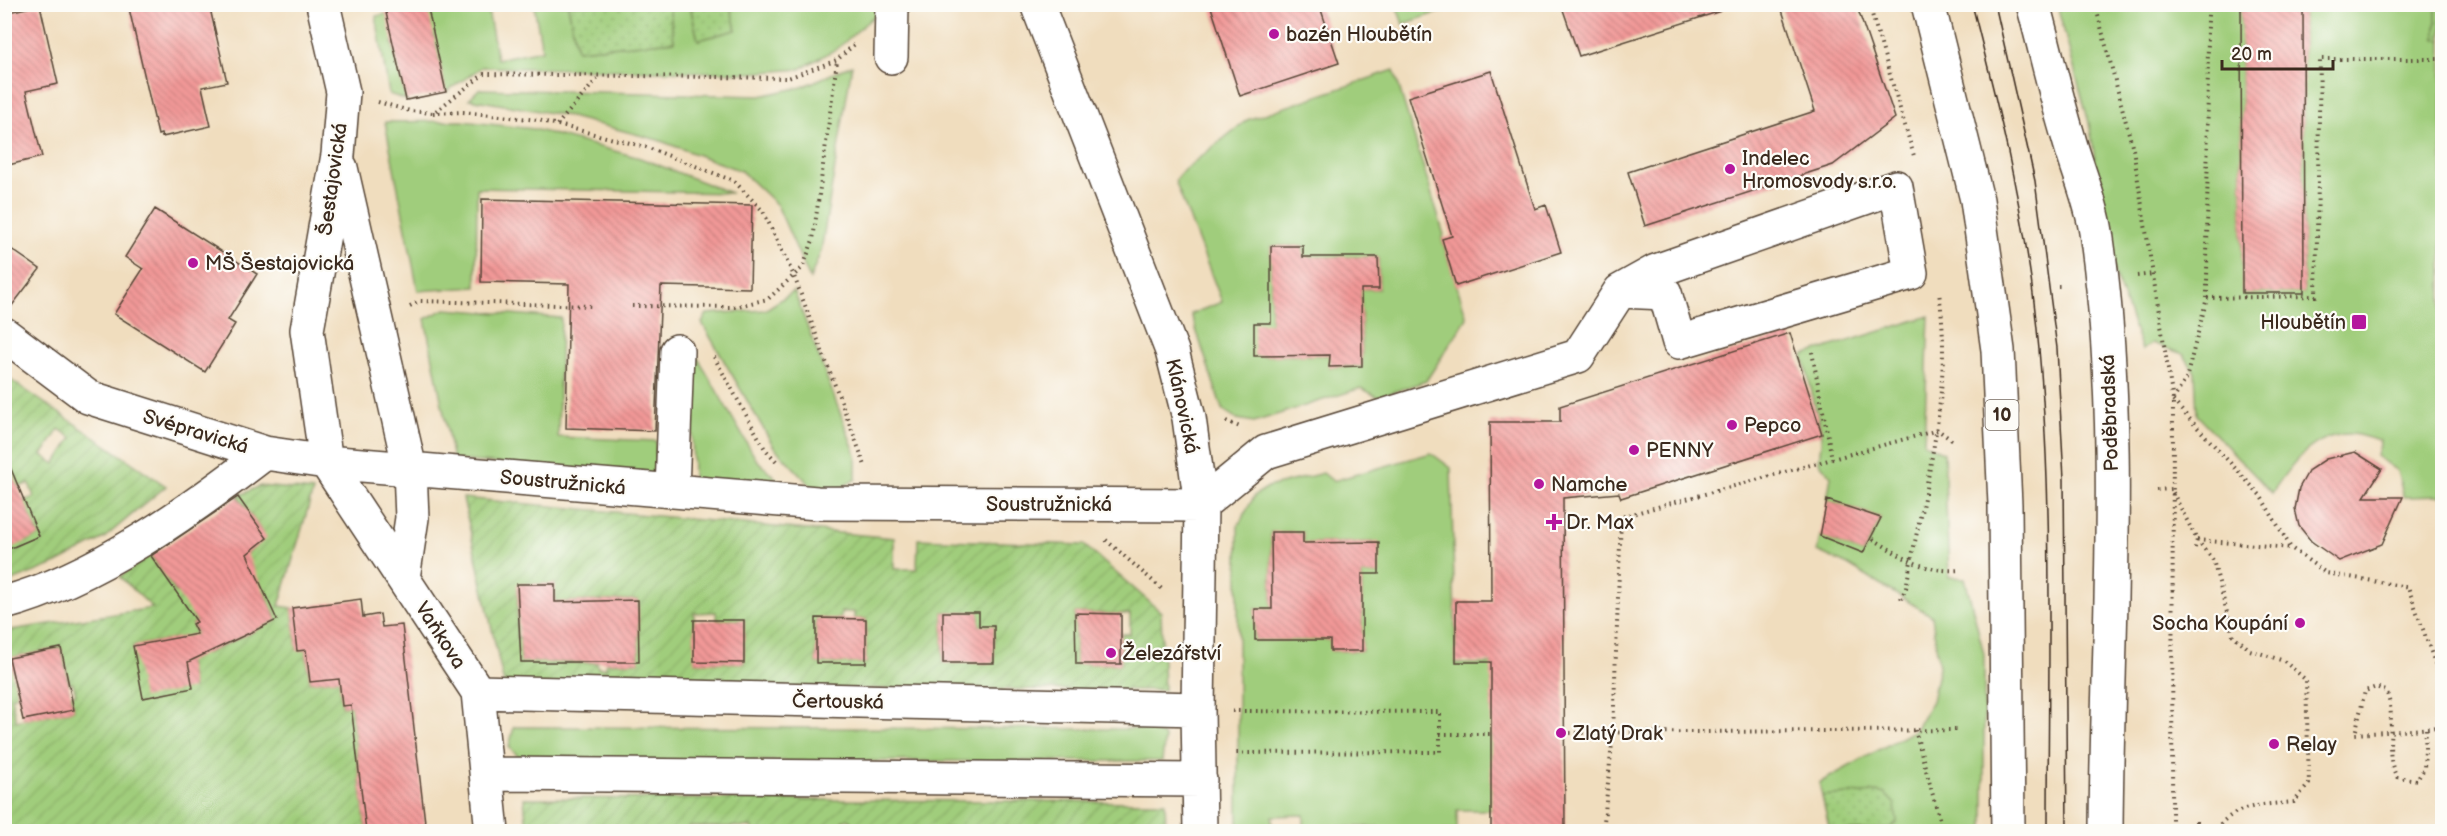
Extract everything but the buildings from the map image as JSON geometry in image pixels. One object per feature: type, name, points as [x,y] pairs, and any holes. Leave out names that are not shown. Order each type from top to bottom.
[{"type":"street","name":"Šestajovická","points":[[323,4],[343,93],[338,155],[307,330],[326,462]]},
{"type":"street","points":[[891,57],[892,4]]},
{"type":"street","name":"Klánovická","points":[[1037,4],[1172,351],[1189,418],[1201,505],[1199,621],[1212,710],[1200,766],[1200,831]]},
{"type":"street","name":"10","points":[[1928,4],[1977,200],[1998,350],[2005,505],[2008,831]]},
{"type":"street","name":"Poděbradská","points":[[2033,4],[2068,136],[2091,207],[2102,288],[2110,397],[2113,531],[2106,831]]},
{"type":"street","points":[[338,155],[410,469],[412,518],[403,578]]},
{"type":"street","points":[[1201,505],[1266,452],[1578,356],[1620,291],[1656,271],[1896,187],[1911,273],[1679,342],[1665,293],[1620,291]]},
{"type":"street","name":"Svépravická","points":[[4,334],[88,397],[265,453],[326,462],[410,469]]},
{"type":"street","points":[[672,491],[692,349]]},
{"type":"street","points":[[4,603],[33,596],[125,550],[221,487],[265,453]]},
{"type":"street","name":"Vaňkova","points":[[326,462],[478,692],[492,831]]},
{"type":"street","name":"Soustružnická","points":[[410,469],[817,503],[1201,505]]},
{"type":"street","name":"Čertouská","points":[[478,692],[1212,710]]},
{"type":"street","points":[[487,774],[1200,766]]},
{"type":"path","points":[[2095,4],[2133,149],[2173,400],[2172,831]]},
{"type":"path","points":[[2173,400],[2186,379],[2206,298],[2208,4]]},
{"type":"path","points":[[434,113],[484,74],[599,78],[788,78],[837,60],[862,38]]},
{"type":"path","points":[[2206,298],[2316,296],[2320,59],[2442,59]]},
{"type":"path","points":[[632,306],[734,307],[768,299],[802,267],[813,240],[837,60]]},
{"type":"path","points":[[557,125],[599,78]]},
{"type":"path","points":[[343,93],[410,111],[500,115],[557,125],[646,147],[734,182],[763,211],[794,276],[879,503]]},
{"type":"path","points":[[2058,286],[2064,286]]},
{"type":"path","points":[[376,321],[420,301],[592,306]]},
{"type":"path","points":[[686,307],[691,317]]},
{"type":"path","points":[[692,349],[765,449],[780,464]]},
{"type":"path","points":[[1812,352],[1832,459]]},
{"type":"path","points":[[2173,400],[2260,495],[2291,548],[2326,573],[2408,587],[2442,683]]},
{"type":"path","points":[[1604,831],[1613,733],[1621,517],[1938,430],[1953,441]]},
{"type":"path","points":[[2157,490],[2171,489]]},
{"type":"path","points":[[2171,489],[2196,540],[2213,560],[2233,635],[2250,650],[2284,661],[2306,680],[2309,783],[2294,802],[2245,807],[2220,823],[2214,831]]},
{"type":"path","points":[[1064,504],[1199,621]]},
{"type":"path","points":[[1873,539],[1911,562],[1941,572],[1960,570]]},
{"type":"path","points":[[2196,540],[2291,548]]},
{"type":"path","points":[[2194,551],[2196,540]]},
{"type":"path","points":[[1901,599],[1911,562]]},
{"type":"path","points":[[2426,729],[2424,769],[2417,780],[2409,781],[2397,777],[2391,767],[2391,732],[2392,704],[2386,691],[2376,687],[2365,691],[2355,734],[2391,732],[2426,729],[2442,726]]},
{"type":"path","points":[[1200,766],[1440,752],[1440,712],[1212,710]]},
{"type":"path","points":[[1915,730],[1943,831]]},
{"type":"path","points":[[1564,734],[1960,730]]},
{"type":"path","points":[[1440,734],[1491,734]]},
{"type":"path","points":[[2196,821],[2196,831]]},
{"type":"green space","points":[[880,4],[883,8],[838,48],[800,69],[751,73],[482,67],[446,92],[433,33],[392,42],[406,100],[389,94],[376,16],[429,5],[487,5],[497,59],[542,50],[534,5],[568,5],[577,50],[674,41],[669,5],[690,5],[698,40],[736,30],[730,5]]},
{"type":"green space","points":[[1396,4],[1461,5],[1403,24]]},
{"type":"green space","points":[[568,5],[669,5],[674,41],[577,50]]},
{"type":"green space","points":[[690,5],[730,5],[736,30],[698,40]]},
{"type":"green space","points":[[2057,5],[2241,5],[2242,293],[2304,293],[2303,5],[2436,5],[2436,39],[2442,40],[2442,496],[2404,497],[2397,471],[2376,456],[2380,441],[2352,434],[2326,438],[2304,452],[2272,493],[2197,415],[2195,372],[2183,354],[2152,343],[2142,350],[2113,269],[2089,123]]},
{"type":"green space","points":[[2436,5],[2442,5],[2442,40],[2436,40]]},
{"type":"green space","points":[[852,65],[821,251],[810,279],[777,205],[741,171],[658,140],[563,115],[469,99],[479,89],[760,96],[802,87]]},
{"type":"green space","points":[[1394,70],[1467,318],[1426,381],[1378,397],[1361,388],[1254,422],[1237,419],[1222,409],[1191,314],[1222,302],[1175,181],[1184,170],[1247,120]],"holes":[[[1271,246],[1303,246],[1303,257],[1378,257],[1379,289],[1361,289],[1362,366],[1330,367],[1330,355],[1255,356],[1271,323]]]},
{"type":"green space","points":[[462,121],[534,129],[640,158],[731,193],[477,188],[476,287],[418,291],[385,122]]},
{"type":"green space","points":[[794,291],[856,455],[856,479],[837,490],[813,488],[774,447],[702,323],[707,314],[765,310]]},
{"type":"green space","points":[[445,309],[561,318],[558,437],[656,441],[656,475],[453,460],[425,319]]},
{"type":"green space","points":[[1929,316],[1924,443],[1944,453],[1949,577],[1965,578],[1984,654],[1984,831],[1830,831],[1819,783],[1915,730],[1932,701],[1939,667],[1932,616],[1848,565],[1817,551],[1820,536],[1863,553],[1881,518],[1827,500],[1831,476],[1819,462],[1822,434],[1803,355]]},
{"type":"green space","points":[[691,346],[756,459],[785,487],[693,482]]},
{"type":"green space","points":[[5,376],[166,486],[104,538],[57,563],[5,584],[4,549],[39,536],[24,501],[34,497],[29,483],[16,488],[5,502]],"holes":[[[59,429],[72,438],[55,464],[42,455]]]},
{"type":"green space","points":[[1431,453],[1451,468],[1456,664],[1492,664],[1492,810],[1457,810],[1457,831],[1380,831],[1379,827],[1304,827],[1304,815],[1272,816],[1272,831],[1238,832],[1238,526],[1255,495],[1268,487],[1323,473],[1333,481]],"holes":[[[1271,532],[1303,532],[1303,543],[1379,542],[1379,574],[1362,574],[1362,651],[1331,651],[1330,640],[1255,640],[1255,609],[1272,609]]]},
{"type":"green space","points":[[260,486],[313,491],[279,606],[292,608],[297,650],[306,650],[310,682],[339,679],[342,706],[351,705],[366,831],[5,832],[5,631],[153,608],[120,577],[150,555],[176,592],[243,557],[266,538],[238,496]],"holes":[[[264,591],[277,620],[206,654],[192,624]],[[183,637],[193,688],[133,646]],[[61,648],[69,684],[73,683],[76,694],[71,695],[74,710],[16,721],[11,697],[18,695],[10,658]]]},
{"type":"green space","points":[[463,498],[894,538],[894,569],[917,569],[918,539],[1084,545],[1161,612],[1164,690],[513,687],[504,684]],"holes":[[[518,584],[555,584],[555,602],[638,600],[639,662],[606,663],[606,668],[598,668],[597,663],[521,662],[520,637],[517,637]],[[716,612],[717,620],[744,620],[744,663],[695,662],[694,613]],[[841,612],[854,612],[854,619],[866,619],[866,663],[816,663],[816,619],[841,619]],[[943,612],[979,612],[979,626],[994,626],[994,663],[943,663]],[[1075,613],[1130,614],[1130,634],[1121,634],[1121,664],[1076,664]]]},
{"type":"green space","points":[[514,727],[1149,729],[1165,737],[1162,761],[523,761],[509,747]]},
{"type":"green space","points":[[1876,792],[1885,794],[1895,804],[1897,822],[1889,829],[1830,831],[1822,796]]},
{"type":"green space","points":[[524,798],[1165,802],[1166,831],[1109,829],[1020,832],[1020,828],[1001,828],[1000,832],[993,831],[992,828],[945,828],[944,832],[866,832],[865,828],[851,825],[850,820],[843,820],[842,828],[814,827],[814,832],[752,831],[752,827],[688,827],[687,832],[527,831]]},
{"type":"tram line","points":[[1972,4],[2016,189],[2029,264],[2041,368],[2049,566],[2048,832]]},
{"type":"tram line","points":[[1995,4],[2035,181],[2057,348],[2064,479],[2067,832]]},
{"type":"place","name":"bazén Hloubětín","points":[[1274,34]]},
{"type":"place","name":"Indelec Hromosvody s.r.o.","points":[[1730,169]]},
{"type":"place","name":"MŠ Šestajovická","points":[[193,263]]},
{"type":"place","name":"Hloubětín","points":[[2359,322]]},
{"type":"place","name":"Pepco","points":[[1732,425]]},
{"type":"place","name":"PENNY","points":[[1634,450]]},
{"type":"place","name":"Namche","points":[[1539,484]]},
{"type":"place","name":"Dr. Max","points":[[1554,522]]},
{"type":"place","name":"Socha Koupání","points":[[2300,623]]},
{"type":"place","name":"Železářství","points":[[1111,653]]},
{"type":"place","name":"Zlatý Drak","points":[[1561,733]]},
{"type":"place","name":"Relay","points":[[2274,744]]}]
